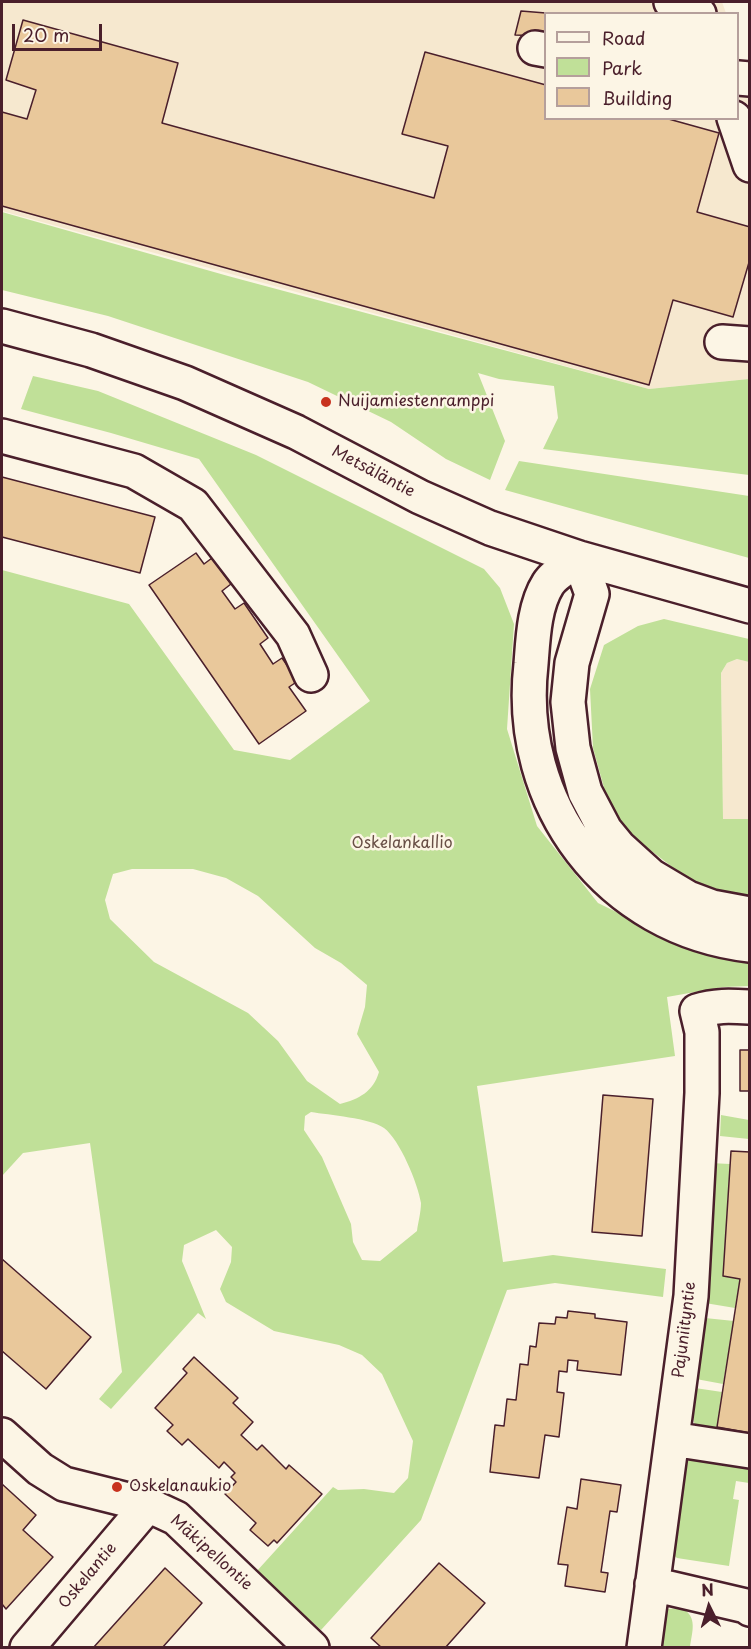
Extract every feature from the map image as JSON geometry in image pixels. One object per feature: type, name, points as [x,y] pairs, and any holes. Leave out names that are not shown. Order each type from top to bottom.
[{"type":"main road","points":[[671,2],[689,3],[697,12]]},
{"type":"main road","points":[[735,120],[750,165]]},
{"type":"main road","name":"Metsäläntie","points":[[2,326],[91,350],[185,383],[296,432],[420,497],[490,528],[579,558],[750,606]]},
{"type":"main road","points":[[2,436],[134,471],[193,505],[292,635],[311,675]]},
{"type":"main road","points":[[750,914],[712,907],[688,898],[651,876],[605,830],[585,792],[573,748],[568,702],[572,663],[592,594],[579,558],[548,584],[539,608],[534,632],[529,680],[531,724],[537,764],[546,793],[562,826],[583,854],[610,882],[638,904],[664,920],[694,934],[730,943],[750,945]]},
{"type":"main road","name":"Pajuniityntie","points":[[644,1647],[691,1296],[702,1093],[702,1032],[697,1011],[718,1006],[750,1007]]},
{"type":"main road","name":"Mäkipellontie","points":[[2,1435],[40,1469],[64,1484],[148,1505],[176,1518],[312,1647]]},
{"type":"main road","points":[[672,1439],[750,1451]]},
{"type":"main road","name":"Oskelantie","points":[[27,1647],[148,1505]]},
{"type":"main road","points":[[652,1584],[746,1606],[750,1609]]},
{"type":"shaded area","points":[[2,2],[722,2],[726,12],[544,12],[544,120],[739,120],[739,57],[750,96],[749,379],[649,389],[2,211]]},
{"type":"shaded area","points":[[737,659],[749,662],[749,819],[723,819],[721,673],[727,663]]},
{"type":"green space","points":[[2,212],[228,276],[649,389],[749,379],[749,475],[543,449],[558,418],[554,386],[499,379],[478,373],[505,441],[490,480],[446,459],[391,422],[308,382],[108,316],[2,290]]},
{"type":"green space","name":"Oskelankallio","points":[[33,376],[98,391],[256,455],[484,569],[500,588],[514,624],[507,729],[537,826],[598,903],[690,948],[749,958],[750,986],[723,987],[667,997],[675,1056],[477,1086],[503,1262],[553,1255],[666,1269],[663,1297],[555,1283],[507,1290],[421,1520],[321,1630],[256,1572],[333,1487],[338,1490],[364,1489],[394,1493],[408,1478],[413,1441],[382,1374],[362,1355],[339,1345],[274,1331],[226,1302],[220,1289],[231,1262],[232,1247],[216,1230],[184,1245],[182,1261],[206,1319],[198,1313],[111,1409],[99,1399],[122,1372],[90,1143],[23,1153],[2,1176],[2,570],[129,604],[234,750],[290,760],[370,701],[199,459],[21,409]],"holes":[[[132,869],[193,869],[226,878],[258,896],[315,948],[341,963],[367,985],[365,1007],[357,1034],[379,1072],[369,1090],[353,1100],[340,1104],[307,1081],[278,1041],[248,1013],[154,962],[110,919],[105,900],[113,874]],[[311,1112],[359,1119],[384,1128],[396,1142],[407,1163],[421,1203],[417,1231],[380,1261],[362,1260],[353,1242],[351,1224],[322,1157],[304,1130],[305,1116]]]},
{"type":"green space","points":[[519,461],[749,496],[749,558],[505,490]]},
{"type":"green space","points":[[664,619],[749,639],[749,662],[737,659],[727,663],[721,673],[723,819],[749,819],[749,900],[693,883],[632,836],[608,802],[593,748],[590,689],[604,645],[638,626]]},
{"type":"green space","points":[[721,1115],[749,1120],[749,1139],[720,1136]]},
{"type":"green space","points":[[710,1163],[730,1164],[723,1275],[740,1279],[735,1308],[705,1303]]},
{"type":"green space","points":[[705,1318],[734,1321],[723,1384],[696,1379]]},
{"type":"green space","points":[[695,1388],[722,1392],[717,1427],[731,1430],[730,1440],[706,1433],[696,1426],[693,1412]]},
{"type":"green space","points":[[695,1457],[749,1462],[749,1483],[736,1481],[733,1499],[739,1500],[729,1566],[677,1558],[672,1554],[685,1463]]},
{"type":"green space","points":[[682,1608],[692,1620],[690,1647],[661,1648],[666,1609]]},
{"type":"building","points":[[521,11],[544,13],[544,36],[515,35]]},
{"type":"building","points":[[23,20],[178,63],[162,123],[434,198],[448,146],[402,134],[425,52],[544,84],[544,120],[672,120],[719,133],[697,212],[750,227],[750,259],[733,317],[673,300],[649,385],[2,206],[2,112],[27,119],[36,90],[6,80]]},
{"type":"building","points":[[2,477],[155,517],[140,573],[2,537]]},
{"type":"building","points":[[196,553],[204,564],[212,558],[231,584],[222,591],[235,609],[244,603],[268,638],[260,644],[273,664],[282,658],[298,681],[289,687],[306,711],[259,744],[149,585]]},
{"type":"building","points":[[740,1050],[750,1050],[750,1091],[740,1091]]},
{"type":"building","points":[[603,1095],[653,1099],[642,1236],[592,1232]]},
{"type":"building","points":[[731,1151],[750,1152],[750,1433],[717,1427],[740,1279],[723,1276]]},
{"type":"building","points":[[2,1259],[91,1337],[46,1389],[2,1351]]},
{"type":"building","points":[[568,1311],[595,1314],[595,1318],[627,1322],[621,1375],[577,1370],[578,1361],[568,1360],[567,1372],[559,1371],[557,1392],[564,1393],[559,1437],[545,1435],[539,1478],[490,1472],[495,1425],[504,1426],[507,1399],[516,1400],[520,1364],[528,1365],[530,1346],[536,1347],[539,1323],[555,1324],[556,1317],[567,1318]]},
{"type":"building","points":[[194,1357],[238,1398],[233,1403],[253,1422],[241,1435],[257,1450],[262,1445],[286,1469],[289,1465],[322,1494],[277,1543],[274,1540],[268,1546],[250,1530],[256,1523],[225,1494],[236,1482],[231,1477],[235,1473],[224,1462],[219,1468],[188,1439],[182,1445],[167,1431],[173,1425],[155,1408],[187,1373],[183,1369]]},
{"type":"building","points":[[581,1479],[621,1485],[617,1512],[610,1511],[601,1572],[608,1573],[605,1592],[565,1586],[568,1565],[558,1564],[567,1507],[577,1509]]},
{"type":"building","points":[[2,1484],[36,1515],[23,1530],[53,1557],[6,1609],[2,1604]]},
{"type":"building","points":[[439,1563],[485,1603],[445,1648],[382,1648],[371,1638]]},
{"type":"building","points":[[165,1568],[202,1603],[162,1648],[93,1648]]},
{"type":"place","name":"Nuijamiestenramppi","points":[[326,402]]},
{"type":"place","name":"Oskelanaukio","points":[[117,1487]]}]
